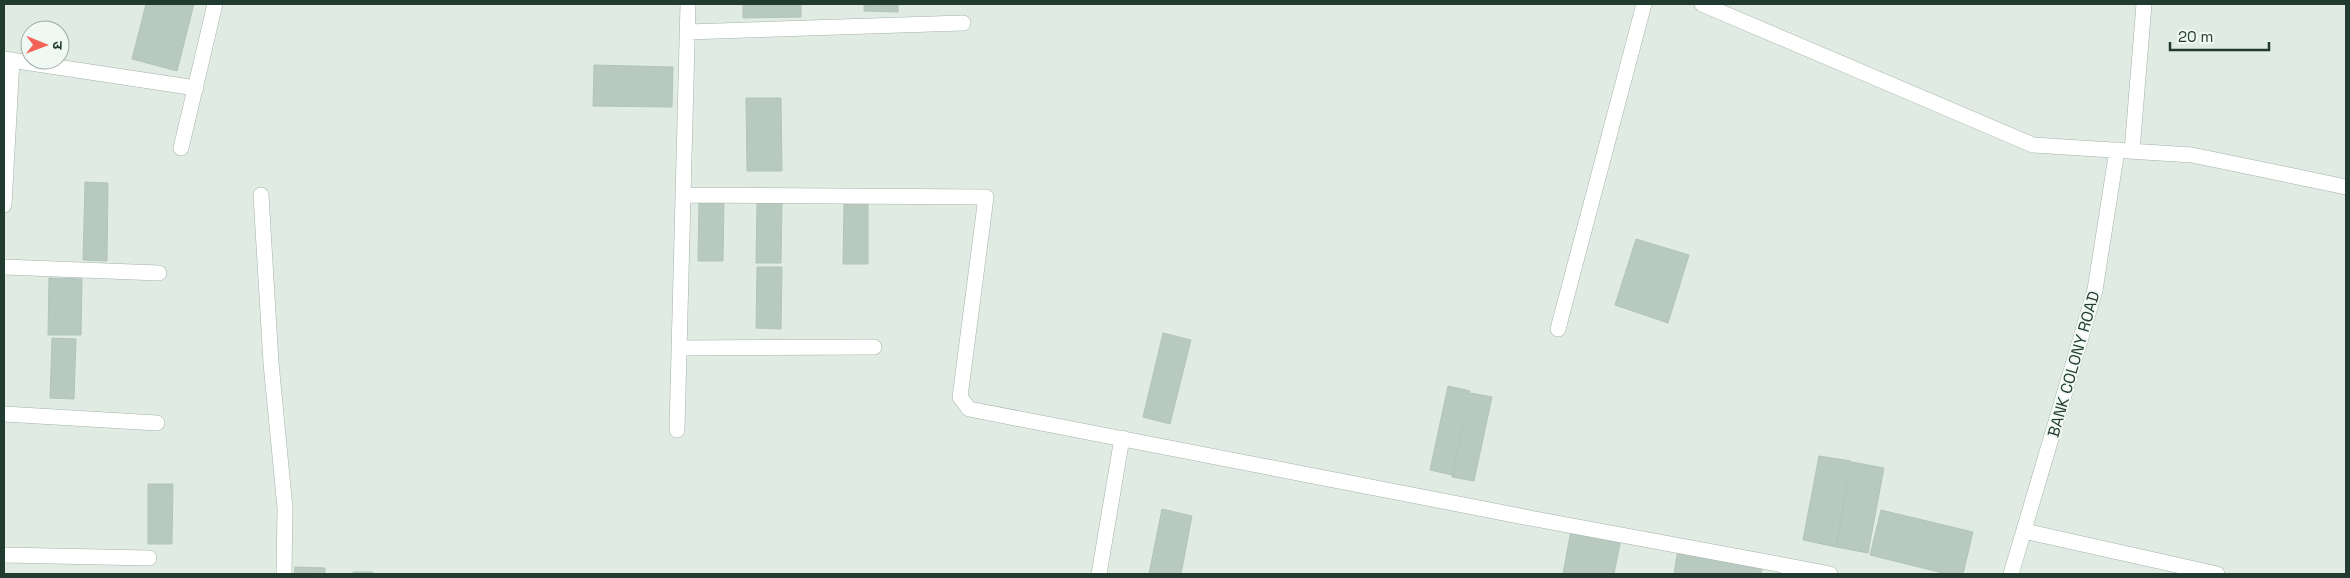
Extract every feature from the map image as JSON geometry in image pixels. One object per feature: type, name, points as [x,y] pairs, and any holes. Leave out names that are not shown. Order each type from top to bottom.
[{"type":"street","points":[[181,148],[215,4]]},
{"type":"street","points":[[677,430],[688,4]]},
{"type":"street","points":[[1558,329],[1644,4]]},
{"type":"street","points":[[1702,4],[2033,145],[2192,154],[2346,188]]},
{"type":"street","name":"BANK COLONY ROAD","points":[[2011,574],[2096,290],[2124,150],[2144,4]]},
{"type":"street","points":[[688,32],[963,22]]},
{"type":"street","points":[[4,205],[8,59],[196,88]]},
{"type":"street","points":[[261,195],[272,364],[285,508],[284,574]]},
{"type":"street","points":[[684,195],[986,197],[960,397],[969,409],[1791,571],[1830,574]]},
{"type":"street","points":[[4,267],[159,273]]},
{"type":"street","points":[[679,348],[874,348]]},
{"type":"street","points":[[4,414],[157,423]]},
{"type":"street","points":[[1099,574],[1122,438]]},
{"type":"street","points":[[2024,531],[2217,574]]},
{"type":"street","points":[[4,554],[149,558]]},
{"type":"building","points":[[146,4],[194,4],[177,71],[132,59]]},
{"type":"building","points":[[743,4],[801,4],[801,17],[743,18]]},
{"type":"building","points":[[864,4],[898,4],[898,12],[864,11]]},
{"type":"building","points":[[594,65],[673,67],[672,107],[593,106]]},
{"type":"building","points":[[746,98],[781,98],[782,171],[747,171]]},
{"type":"building","points":[[85,182],[108,183],[107,261],[83,260]]},
{"type":"building","points":[[699,200],[724,200],[723,261],[698,261]]},
{"type":"building","points":[[757,201],[782,202],[781,263],[756,263]]},
{"type":"building","points":[[844,203],[868,203],[868,264],[843,264]]},
{"type":"building","points":[[1636,239],[1689,255],[1668,323],[1615,305]]},
{"type":"building","points":[[757,267],[782,267],[781,329],[756,328]]},
{"type":"building","points":[[49,278],[82,279],[81,335],[48,335]]},
{"type":"building","points":[[1163,333],[1191,340],[1170,424],[1143,417]]},
{"type":"building","points":[[52,338],[76,339],[74,399],[50,398]]},
{"type":"building","points":[[1448,386],[1470,391],[1452,475],[1430,470]]},
{"type":"building","points":[[1471,393],[1492,397],[1474,481],[1452,477]]},
{"type":"building","points":[[1819,456],[1851,461],[1836,547],[1803,540]]},
{"type":"building","points":[[1852,462],[1884,468],[1868,553],[1836,547]]},
{"type":"building","points":[[148,484],[173,484],[172,544],[148,544]]},
{"type":"building","points":[[1162,509],[1192,516],[1181,574],[1149,574]]},
{"type":"building","points":[[1881,510],[1973,532],[1963,574],[1947,574],[1870,555]]},
{"type":"building","points":[[1571,530],[1621,539],[1614,574],[1563,574]]},
{"type":"building","points":[[1678,549],[1764,566],[1760,574],[1674,574]]},
{"type":"building","points":[[295,567],[325,568],[325,574],[294,574]]},
{"type":"building","points":[[353,572],[373,572],[373,574],[353,574]]}]
